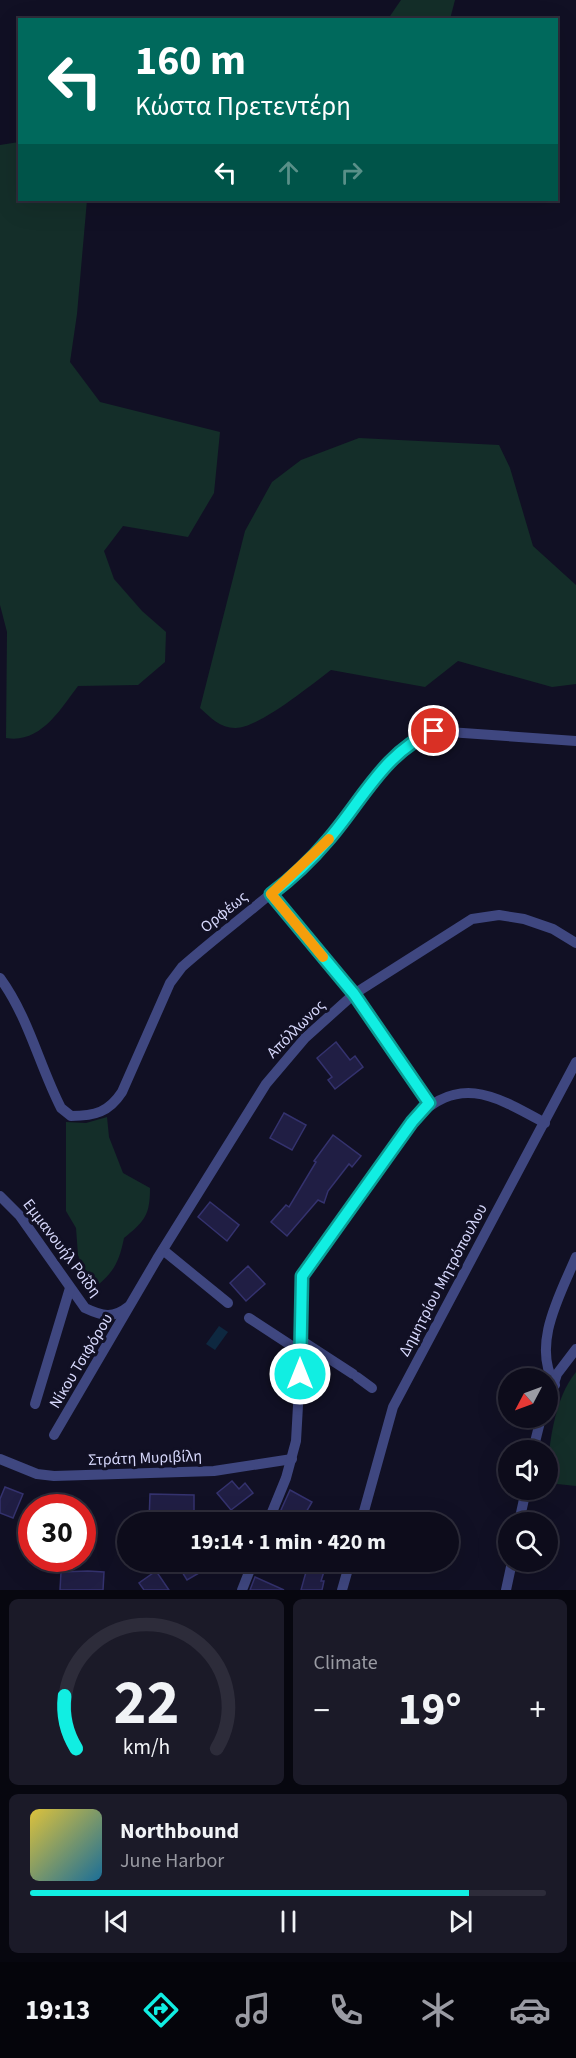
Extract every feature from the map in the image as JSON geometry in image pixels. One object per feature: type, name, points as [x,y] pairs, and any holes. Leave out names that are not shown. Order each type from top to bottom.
[{"type":"street","name":"Ορφέως","points":[[0,978],[14,997],[32,1035],[61,1108],[71,1116],[104,1112],[113,1105],[122,1092],[171,983],[182,967],[271,894],[315,854],[385,766],[418,737],[434,731],[576,741]]},
{"type":"street","points":[[271,894],[354,994],[429,1103]]},
{"type":"street","name":"Απόλλωνος","points":[[134,1302],[163,1250],[277,1069],[305,1038],[354,994],[472,919],[499,915],[524,920],[554,929],[576,943]]},
{"type":"street","name":"Δημητρίου Μητρόπουλου","points":[[364,1512],[393,1407],[576,1062]]},
{"type":"street","points":[[272,1512],[292,1459],[301,1352],[299,1339],[302,1276],[412,1122],[429,1103],[450,1094],[469,1092],[495,1097],[545,1123]]},
{"type":"street","name":"Εμμανουήλ Ροΐδη","points":[[0,1196],[20,1216],[85,1308],[98,1314],[112,1316],[134,1302]]},
{"type":"street","points":[[163,1250],[228,1303]]},
{"type":"street","points":[[547,1368],[545,1350],[548,1328],[576,1257]]},
{"type":"street","points":[[34,1404],[70,1288]]},
{"type":"street","name":"Νίκου Τσιφόρου","points":[[54,1435],[134,1302]]},
{"type":"street","points":[[249,1318],[301,1352]]},
{"type":"street","points":[[299,1339],[372,1388]]},
{"type":"street","points":[[558,1373],[576,1349]]},
{"type":"street","name":"Στράτη Μυριβίλη","points":[[0,1459],[37,1474],[54,1476],[214,1471],[292,1459]]},
{"type":"street","points":[[242,1590],[249,1572]]},
{"type":"street","points":[[342,1590],[347,1572]]},
{"type":"street","points":[[506,1590],[510,1572]]},
{"type":"green space","points":[[401,0],[455,0],[450,18],[389,18]]},
{"type":"green space","points":[[18,142],[18,201],[87,201],[77,314],[70,362],[100,402],[220,432],[214,493],[188,537],[123,526],[104,551],[114,579],[142,611],[166,632],[165,662],[138,685],[78,686],[56,715],[39,731],[18,738],[6,738],[7,632],[0,605],[0,145]]},
{"type":"green space","points":[[359,438],[499,445],[510,468],[533,546],[576,585],[576,684],[552,687],[458,661],[425,687],[331,670],[270,714],[245,726],[235,728],[216,722],[200,708],[245,531],[272,482],[301,460]]},
{"type":"green space","points":[[107,1117],[109,1137],[123,1173],[150,1188],[150,1197],[145,1217],[124,1238],[116,1264],[99,1284],[85,1274],[78,1255],[76,1228],[66,1211],[66,1122],[86,1123]]},
{"type":"green space","points":[[576,1372],[576,1486],[558,1484],[558,1440],[551,1440],[553,1428],[558,1428],[558,1407],[568,1383]]},
{"type":"water","points":[[219,1326],[228,1332],[215,1350],[206,1344]]},
{"type":"building","points":[[336,1042],[350,1060],[355,1056],[363,1067],[335,1089],[328,1080],[332,1077],[317,1058]]},
{"type":"building","points":[[284,1113],[306,1125],[292,1150],[270,1138]]},
{"type":"building","points":[[333,1135],[361,1156],[352,1167],[349,1164],[328,1191],[324,1203],[318,1200],[287,1236],[271,1222],[286,1205],[289,1207],[316,1162],[314,1161]]},
{"type":"building","points":[[210,1202],[239,1225],[227,1241],[198,1217]]},
{"type":"building","points":[[248,1266],[265,1284],[246,1301],[230,1283]]},
{"type":"building","points":[[232,1481],[239,1489],[245,1483],[253,1493],[231,1510],[217,1493]]},
{"type":"building","points":[[5,1487],[23,1494],[18,1494],[18,1506],[13,1518],[0,1513],[0,1499]]},
{"type":"building","points":[[290,1490],[312,1502],[306,1512],[281,1510]]},
{"type":"building","points":[[150,1494],[194,1495],[194,1512],[149,1512]]},
{"type":"building","points":[[61,1572],[104,1572],[103,1590],[60,1590]]},
{"type":"building","points":[[157,1572],[169,1590],[144,1590],[139,1583]]},
{"type":"building","points":[[182,1572],[201,1572],[187,1580]]},
{"type":"building","points":[[306,1572],[324,1572],[321,1581],[324,1581],[322,1590],[301,1590]]},
{"type":"building","points":[[255,1577],[284,1590],[250,1590]]},
{"type":"slow traffic","points":[[323,957],[271,894],[329,839]]},
{"type":"route","points":[[300,1374],[302,1276],[412,1122],[429,1103],[354,994],[271,894],[329,839],[385,766],[418,737],[434,731]]}]
